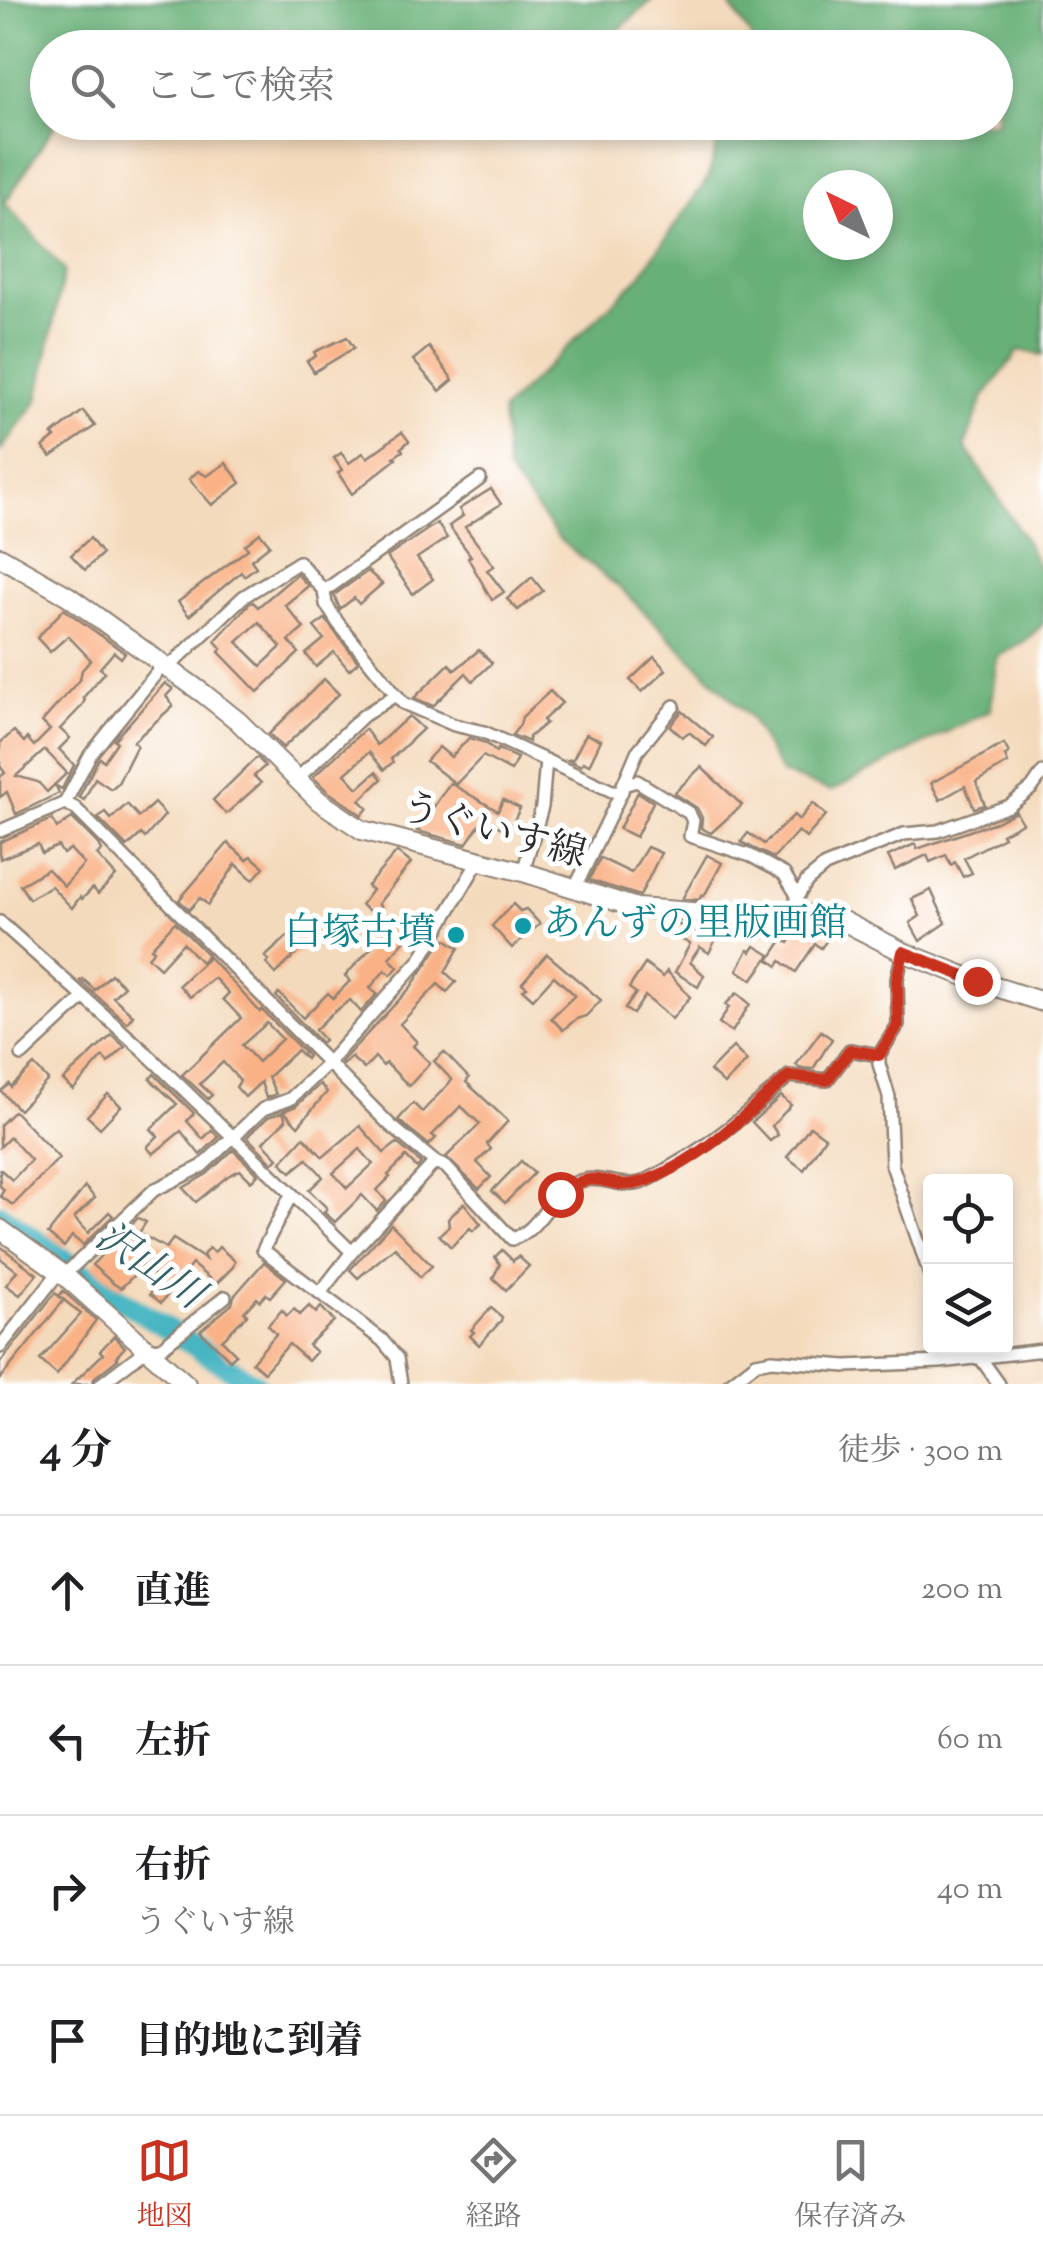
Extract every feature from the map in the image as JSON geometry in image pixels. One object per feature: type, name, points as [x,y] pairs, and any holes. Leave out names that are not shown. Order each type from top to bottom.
[{"type":"street","points":[[324,591],[480,479]]},
{"type":"street","name":"うぐいす線","points":[[2,562],[68,596],[166,666],[238,721],[338,817],[362,830],[523,872],[636,908],[748,916],[795,904],[841,920],[903,952],[1043,1002]]},
{"type":"street","points":[[0,831],[65,803],[90,755],[140,691],[243,597],[299,562],[324,591],[326,604],[338,623],[394,696],[417,710],[484,732],[612,791],[637,781],[689,813],[693,820],[690,836],[751,856],[784,874],[795,904]]},
{"type":"street","points":[[296,779],[363,716],[394,696]]},
{"type":"street","points":[[576,888],[636,752],[674,706]]},
{"type":"street","points":[[523,872],[542,807],[546,760]]},
{"type":"street","points":[[795,904],[807,881],[824,866],[904,834],[938,831],[1010,806],[1032,788],[1043,772]]},
{"type":"street","points":[[65,803],[390,1125],[435,1162],[446,1166],[512,1239],[526,1235],[560,1194],[580,1181],[646,1181],[716,1140],[789,1076],[827,1080],[850,1050],[879,1055]]},
{"type":"street","points":[[0,1347],[66,1271],[154,1190],[200,1168],[263,1109],[290,1099],[327,1062],[404,981],[480,860]]},
{"type":"street","points":[[0,922],[144,1051],[352,1252]]},
{"type":"street","points":[[903,952],[897,979],[898,1025],[879,1055],[891,1114],[892,1165],[926,1264]]},
{"type":"street","points":[[22,1055],[83,998]]},
{"type":"street","points":[[320,1293],[352,1252],[435,1162]]},
{"type":"street","points":[[291,1195],[264,1250],[393,1352],[401,1384]]},
{"type":"street","points":[[0,1229],[66,1271],[186,1384]]},
{"type":"street","points":[[101,1384],[146,1348],[162,1348],[225,1297]]},
{"type":"street","points":[[1013,1350],[1043,1350]]},
{"type":"street","points":[[729,1384],[756,1363],[772,1360],[846,1366],[940,1362],[966,1354]]},
{"type":"street","points":[[978,1354],[999,1384]]},
{"type":"green space","points":[[0,0],[652,0],[619,30],[30,30],[30,140],[45,140],[5,203],[64,270],[38,400],[0,451]]},
{"type":"green space","points":[[727,0],[1043,0],[1043,355],[1019,350],[983,398],[965,446],[1025,540],[1043,576],[1043,624],[1026,640],[997,657],[990,710],[831,791],[781,773],[750,717],[621,589],[561,541],[507,471],[502,411],[639,277],[708,178],[718,140],[1013,140],[1013,30],[747,30]]},
{"type":"building","points":[[347,337],[354,348],[314,372],[307,361],[316,356],[314,352]]},
{"type":"building","points":[[429,347],[453,380],[440,391],[413,360]]},
{"type":"building","points":[[83,411],[95,426],[51,457],[43,447]]},
{"type":"building","points":[[402,432],[409,441],[401,448],[403,451],[352,494],[338,473],[342,470],[334,458],[341,453],[349,463],[363,453],[367,458]]},
{"type":"building","points":[[226,463],[241,483],[212,505],[189,479],[198,471],[207,476]]},
{"type":"building","points":[[491,489],[501,504],[465,527],[494,566],[487,570],[504,592],[492,600],[468,558],[471,556],[449,526],[463,516],[459,509]]},
{"type":"building","points":[[437,523],[447,538],[417,558],[433,579],[413,594],[387,557]]},
{"type":"building","points":[[260,533],[270,545],[251,560],[256,567],[244,576],[241,572],[189,616],[178,602],[248,549],[245,545]]},
{"type":"building","points":[[90,538],[102,554],[85,570],[71,555]]},
{"type":"building","points":[[368,571],[382,584],[359,604],[354,598],[340,609],[334,595]]},
{"type":"building","points":[[297,574],[308,586],[285,605],[304,628],[289,641],[299,653],[258,692],[219,652],[222,649],[215,641],[249,604],[253,602],[258,607]],"holes":[[[259,622],[281,647],[261,666],[237,642]]]},
{"type":"building","points":[[532,577],[543,591],[518,610],[507,599]]},
{"type":"building","points":[[64,609],[125,653],[121,658],[114,652],[100,668],[105,672],[60,729],[70,738],[59,749],[74,765],[62,789],[56,786],[59,793],[16,814],[7,792],[0,797],[0,777],[5,773],[0,766],[0,743],[14,731],[34,746],[50,730],[42,722],[80,679],[91,660],[68,636],[50,652],[37,638]],"holes":[[[45,750],[67,773],[47,792],[38,782],[16,776]]]},
{"type":"building","points":[[325,619],[358,662],[349,670],[334,652],[316,667],[306,654],[324,639],[314,627]]},
{"type":"building","points":[[479,650],[492,663],[473,681],[466,673],[433,706],[414,698],[449,664],[455,670]]},
{"type":"building","points":[[654,657],[666,670],[642,692],[630,680]]},
{"type":"building","points":[[324,679],[339,694],[283,748],[269,734]]},
{"type":"building","points":[[165,683],[173,689],[166,696],[173,706],[133,742],[137,745],[118,783],[111,789],[95,778],[84,800],[79,797],[98,760],[104,761],[117,742],[114,740]]},
{"type":"building","points":[[550,691],[562,703],[543,720],[546,723],[529,737],[529,742],[512,735],[522,717]]},
{"type":"building","points":[[682,711],[713,737],[706,746],[689,732],[682,737],[670,726]]},
{"type":"building","points":[[409,716],[423,729],[391,759],[393,762],[384,770],[369,752],[345,774],[358,788],[376,772],[382,779],[360,800],[368,808],[362,815],[313,777],[365,729],[377,745]]},
{"type":"building","points":[[586,734],[601,740],[589,765],[583,762],[581,766],[568,760],[573,759]]},
{"type":"building","points":[[469,738],[517,758],[511,771],[483,756],[456,784],[426,761],[439,747],[451,757]]},
{"type":"building","points":[[1004,744],[1009,753],[1005,756],[1008,763],[976,782],[985,805],[974,808],[965,786],[940,800],[931,783]]},
{"type":"building","points":[[257,757],[265,766],[254,776],[261,783],[226,814],[213,800]]},
{"type":"building","points":[[701,767],[742,805],[711,833],[701,828],[697,808],[674,793]]},
{"type":"building","points":[[450,783],[498,811],[503,800],[520,808],[509,831],[483,820],[466,844],[417,831]]},
{"type":"building","points":[[638,792],[653,802],[636,837],[619,829]]},
{"type":"building","points":[[154,803],[165,815],[145,838],[141,834],[127,847],[98,818],[105,812],[111,819],[127,804],[139,817]]},
{"type":"building","points":[[813,803],[826,815],[806,838],[798,831],[774,858],[741,842],[748,833],[764,844],[794,815],[799,820]]},
{"type":"building","points":[[1016,812],[1022,823],[964,858],[972,873],[963,877],[946,855],[930,862],[927,855],[895,870],[888,856],[915,844],[917,849],[996,822]]},
{"type":"building","points":[[72,818],[99,845],[102,851],[97,855],[116,876],[98,894],[93,888],[80,897],[72,908],[51,886],[29,899],[20,885],[48,869],[64,886],[84,864],[70,849],[63,854],[58,846],[42,853],[38,844],[0,859],[0,842],[52,819],[57,828]]},
{"type":"building","points":[[228,843],[247,860],[251,856],[264,867],[253,880],[236,864],[208,905],[200,898],[189,910],[179,900]]},
{"type":"building","points":[[647,847],[661,853],[640,896],[589,880],[600,858],[631,873]]},
{"type":"building","points":[[397,852],[411,863],[378,904],[381,907],[375,915],[361,905],[372,890],[367,886]]},
{"type":"building","points":[[707,855],[722,863],[704,896],[699,900],[682,899]]},
{"type":"building","points":[[931,890],[946,923],[920,941],[910,923],[920,916],[912,899]]},
{"type":"building","points":[[513,904],[520,911],[526,909],[540,924],[512,948],[492,926]]},
{"type":"building","points":[[399,918],[414,930],[389,958],[398,967],[391,975],[385,970],[370,988],[377,994],[361,1012],[350,1000],[329,1016],[315,1030],[324,1040],[321,1043],[276,996],[279,993],[303,1018],[328,993],[333,998],[350,981],[345,976]]},
{"type":"building","points":[[175,922],[208,955],[201,962],[183,943],[160,968],[148,957],[154,950],[151,948]]},
{"type":"building","points":[[674,923],[716,939],[709,953],[700,947],[690,962],[704,975],[698,987],[675,972],[690,944],[669,933]]},
{"type":"building","points":[[800,926],[830,936],[821,948],[815,944],[796,972],[781,961],[778,966],[769,960],[783,939],[789,943]]},
{"type":"building","points":[[288,936],[301,949],[276,974],[265,957]]},
{"type":"building","points":[[444,938],[459,948],[445,972],[456,982],[447,992],[438,984],[400,1024],[417,1042],[413,1046],[430,1063],[409,1086],[375,1057],[364,1069],[351,1057],[343,1065],[341,1062],[411,987]]},
{"type":"building","points":[[755,946],[770,955],[752,980],[737,970],[748,950],[751,952]]},
{"type":"building","points":[[547,954],[601,1000],[586,1016],[563,1030],[551,1018],[575,995],[554,976],[533,999],[523,990],[527,987],[522,983]]},
{"type":"building","points":[[209,957],[308,1056],[306,1059],[297,1050],[268,1077],[276,1094],[266,1098],[261,1082],[245,1097],[236,1087],[240,1081],[223,1062],[200,1084],[212,1095],[208,1099],[182,1075],[241,1018],[223,999],[229,993],[214,978],[190,997],[179,985]],"holes":[[[267,1023],[282,1039],[258,1062],[242,1045]]]},
{"type":"building","points":[[645,964],[663,977],[667,971],[690,997],[672,1019],[645,996],[633,1014],[625,1009],[636,993],[629,988]]},
{"type":"building","points":[[111,974],[124,986],[113,997],[133,1015],[127,1023],[80,981],[83,979],[95,990]]},
{"type":"building","points":[[737,993],[750,1004],[732,1032],[719,1023],[729,1007],[725,1005]]},
{"type":"building","points":[[821,1031],[832,1039],[813,1069],[800,1068],[796,1065]]},
{"type":"building","points":[[112,1035],[125,1047],[108,1063],[103,1057],[73,1090],[63,1080]]},
{"type":"building","points":[[733,1047],[747,1061],[724,1084],[710,1071]]},
{"type":"building","points":[[444,1052],[469,1078],[466,1082],[508,1121],[487,1144],[491,1149],[477,1162],[491,1177],[479,1189],[446,1157],[480,1124],[461,1106],[432,1135],[436,1138],[429,1145],[398,1120],[413,1103],[422,1112],[452,1080],[434,1061]]},
{"type":"building","points":[[34,1065],[48,1080],[19,1110],[1,1091],[9,1084],[11,1087]]},
{"type":"building","points":[[154,1074],[194,1113],[187,1121],[203,1139],[212,1130],[219,1137],[200,1155],[181,1131],[153,1154],[147,1147],[158,1136],[151,1129],[177,1104],[150,1079]]},
{"type":"building","points":[[320,1084],[327,1092],[298,1126],[284,1111],[296,1106]]},
{"type":"building","points":[[108,1094],[121,1106],[100,1128],[87,1116]]},
{"type":"building","points":[[781,1096],[791,1105],[772,1126],[778,1135],[770,1141],[752,1122]]},
{"type":"building","points":[[14,1111],[59,1158],[13,1205],[0,1196],[4,1190],[0,1186],[0,1169],[12,1180],[31,1160],[10,1137],[0,1147],[0,1125]]},
{"type":"building","points":[[283,1112],[286,1120],[263,1142],[278,1158],[273,1163],[247,1137],[268,1117]]},
{"type":"building","points":[[360,1126],[384,1153],[397,1143],[421,1163],[417,1168],[406,1157],[388,1175],[377,1190],[386,1201],[377,1211],[362,1195],[335,1222],[309,1190],[323,1177],[320,1173],[307,1159],[291,1172],[281,1162],[304,1137],[323,1157]],"holes":[[[360,1149],[373,1164],[347,1188],[333,1173]]]},
{"type":"building","points":[[810,1126],[825,1137],[804,1170],[787,1157]]},
{"type":"building","points":[[233,1150],[258,1174],[251,1181],[240,1170],[196,1202],[183,1188],[207,1174]]},
{"type":"building","points":[[521,1161],[534,1173],[505,1203],[492,1191]]},
{"type":"building","points":[[85,1187],[95,1198],[74,1218],[88,1233],[109,1212],[113,1216],[83,1245],[72,1236],[64,1247],[48,1234]]},
{"type":"building","points":[[464,1203],[481,1224],[473,1231],[470,1228],[451,1247],[439,1235]]},
{"type":"building","points":[[138,1218],[146,1222],[139,1233],[166,1248],[173,1239],[205,1259],[203,1255],[209,1248],[214,1253],[219,1247],[235,1261],[233,1267],[216,1284],[192,1264],[161,1303],[150,1294],[158,1278],[143,1266],[121,1288],[92,1265]]},
{"type":"building","points":[[391,1224],[432,1266],[420,1277],[395,1247],[358,1278],[350,1270]]},
{"type":"building","points":[[0,1246],[37,1274],[20,1295],[6,1285],[17,1271],[0,1258]]},
{"type":"building","points":[[502,1250],[513,1261],[518,1256],[529,1266],[506,1290],[493,1278],[500,1264],[495,1257]]},
{"type":"building","points":[[264,1262],[286,1279],[270,1297],[266,1294],[260,1301],[257,1298],[244,1312],[247,1315],[222,1340],[236,1354],[230,1360],[200,1331],[232,1304],[234,1296]]},
{"type":"building","points":[[63,1291],[96,1320],[57,1375],[40,1360],[81,1314],[59,1296]]},
{"type":"building","points":[[55,1293],[64,1300],[0,1379],[0,1363]]},
{"type":"building","points":[[309,1306],[316,1313],[321,1307],[334,1321],[308,1345],[316,1352],[308,1361],[289,1344],[264,1372],[252,1362],[276,1334],[268,1325],[282,1310],[287,1316],[294,1309],[300,1315]]},
{"type":"building","points":[[491,1308],[502,1317],[501,1321],[479,1345],[470,1336],[474,1332],[471,1330]]},
{"type":"building","points":[[114,1336],[125,1347],[118,1359],[92,1384],[72,1384],[103,1354],[100,1351]]},
{"type":"waterway","name":"沢山川","points":[[0,1215],[115,1296],[255,1384]]},
{"type":"place","name":"あんずの里版画館","points":[[523,926]]},
{"type":"place","name":"白塚古墳","points":[[456,935]]},
{"type":"route","points":[[560,1194],[592,1178],[620,1184],[646,1181],[728,1131],[789,1076],[827,1080],[850,1050],[879,1055],[898,1025],[897,979],[903,952],[977,981]]}]
